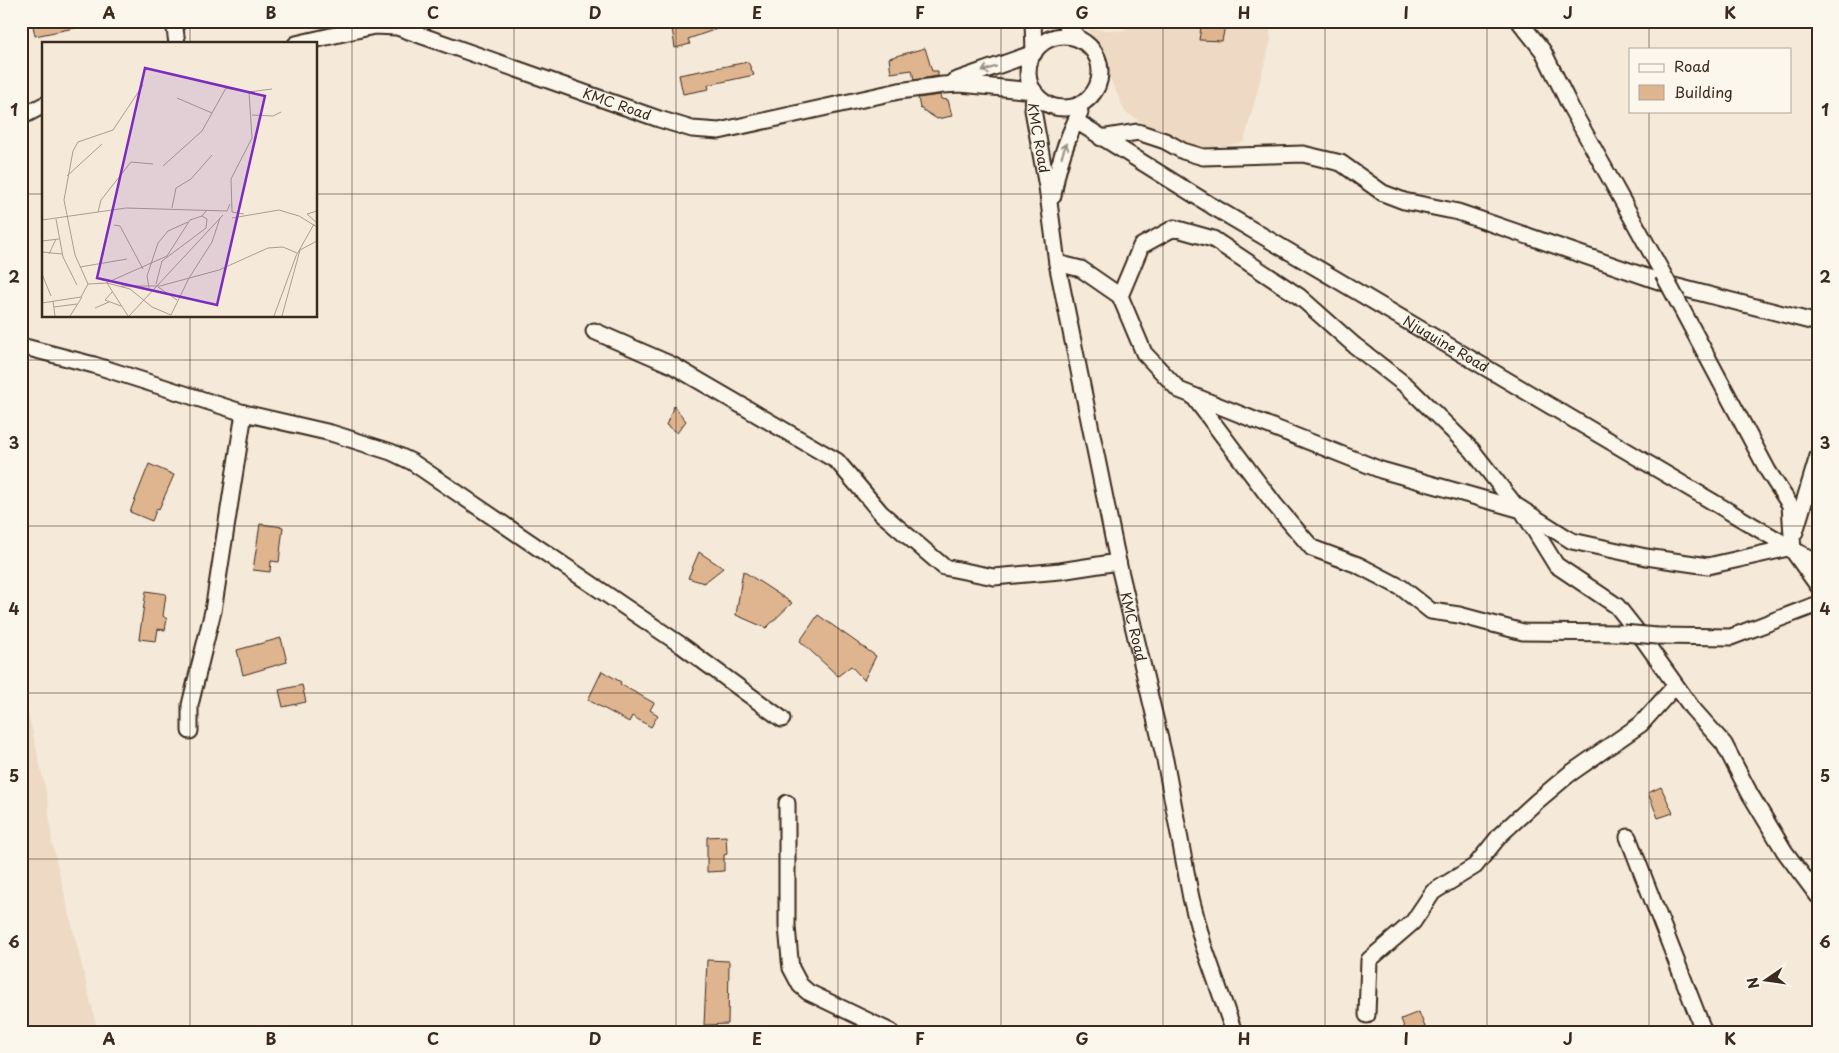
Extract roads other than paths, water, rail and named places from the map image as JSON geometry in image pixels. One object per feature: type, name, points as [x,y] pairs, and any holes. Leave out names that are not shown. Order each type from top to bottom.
[{"type":"street","points":[[174,21],[178,42]]},
{"type":"street","points":[[1033,21],[1034,53],[1028,69],[1029,81],[1034,91],[1048,104],[1065,109],[1077,106],[1090,98],[1096,90],[1100,78],[1100,66],[1096,54],[1079,39],[1064,21]]},
{"type":"street","points":[[1519,21],[1543,51],[1571,108],[1663,274],[1768,471],[1790,505],[1791,547],[1818,586]]},
{"type":"street","name":"KMC Road","points":[[305,42],[374,26],[397,27],[659,119],[703,131],[719,131],[899,91],[943,85],[960,84],[1034,91],[1033,110],[1057,262],[1118,562],[1165,760],[1191,898],[1203,944],[1234,1032]]},
{"type":"street","points":[[1034,53],[1046,41],[1056,37],[1068,36],[1079,39]]},
{"type":"street","name":"KMC Road","points":[[943,85],[1034,53]]},
{"type":"street","name":"KMC Road","points":[[1051,215],[1056,177],[1076,121],[1090,98]]},
{"type":"street","points":[[21,117],[42,106]]},
{"type":"street","name":"Njuguine Road","points":[[1076,121],[1101,138],[1818,564]]},
{"type":"street","points":[[1101,138],[1138,132],[1166,141],[1183,151],[1204,157],[1303,154],[1341,163],[1383,192],[1404,201],[1458,212],[1670,285],[1818,323]]},
{"type":"street","points":[[1120,296],[1141,246],[1174,228],[1213,240],[1300,298],[1354,346],[1408,387],[1472,450],[1515,506],[1572,540],[1646,557],[1708,566],[1791,547]]},
{"type":"street","points":[[1057,262],[1081,269],[1120,296],[1144,354],[1179,390],[1381,470],[1522,510],[1556,566],[1616,606],[1643,639],[1692,708],[1724,744],[1750,794],[1785,852],[1818,896]]},
{"type":"street","points":[[594,331],[672,365],[837,461],[881,513],[944,567],[994,577],[1060,571],[1118,562]]},
{"type":"street","points":[[21,346],[94,365],[244,412],[331,433],[391,452],[412,462],[681,645],[782,719]]},
{"type":"street","points":[[1193,396],[1275,505],[1312,548],[1358,565],[1402,588],[1431,611],[1523,632],[1622,633],[1731,638],[1818,604]]},
{"type":"street","points":[[190,730],[190,705],[213,611],[244,412]]},
{"type":"street","points":[[1791,547],[1818,456]]},
{"type":"street","points":[[1367,1015],[1368,960],[1413,922],[1433,892],[1475,866],[1501,834],[1536,802],[1568,775],[1641,724],[1675,686]]},
{"type":"street","points":[[787,803],[787,926],[791,968],[800,985],[808,992],[891,1032]]},
{"type":"street","points":[[1628,837],[1704,1032]]}]
